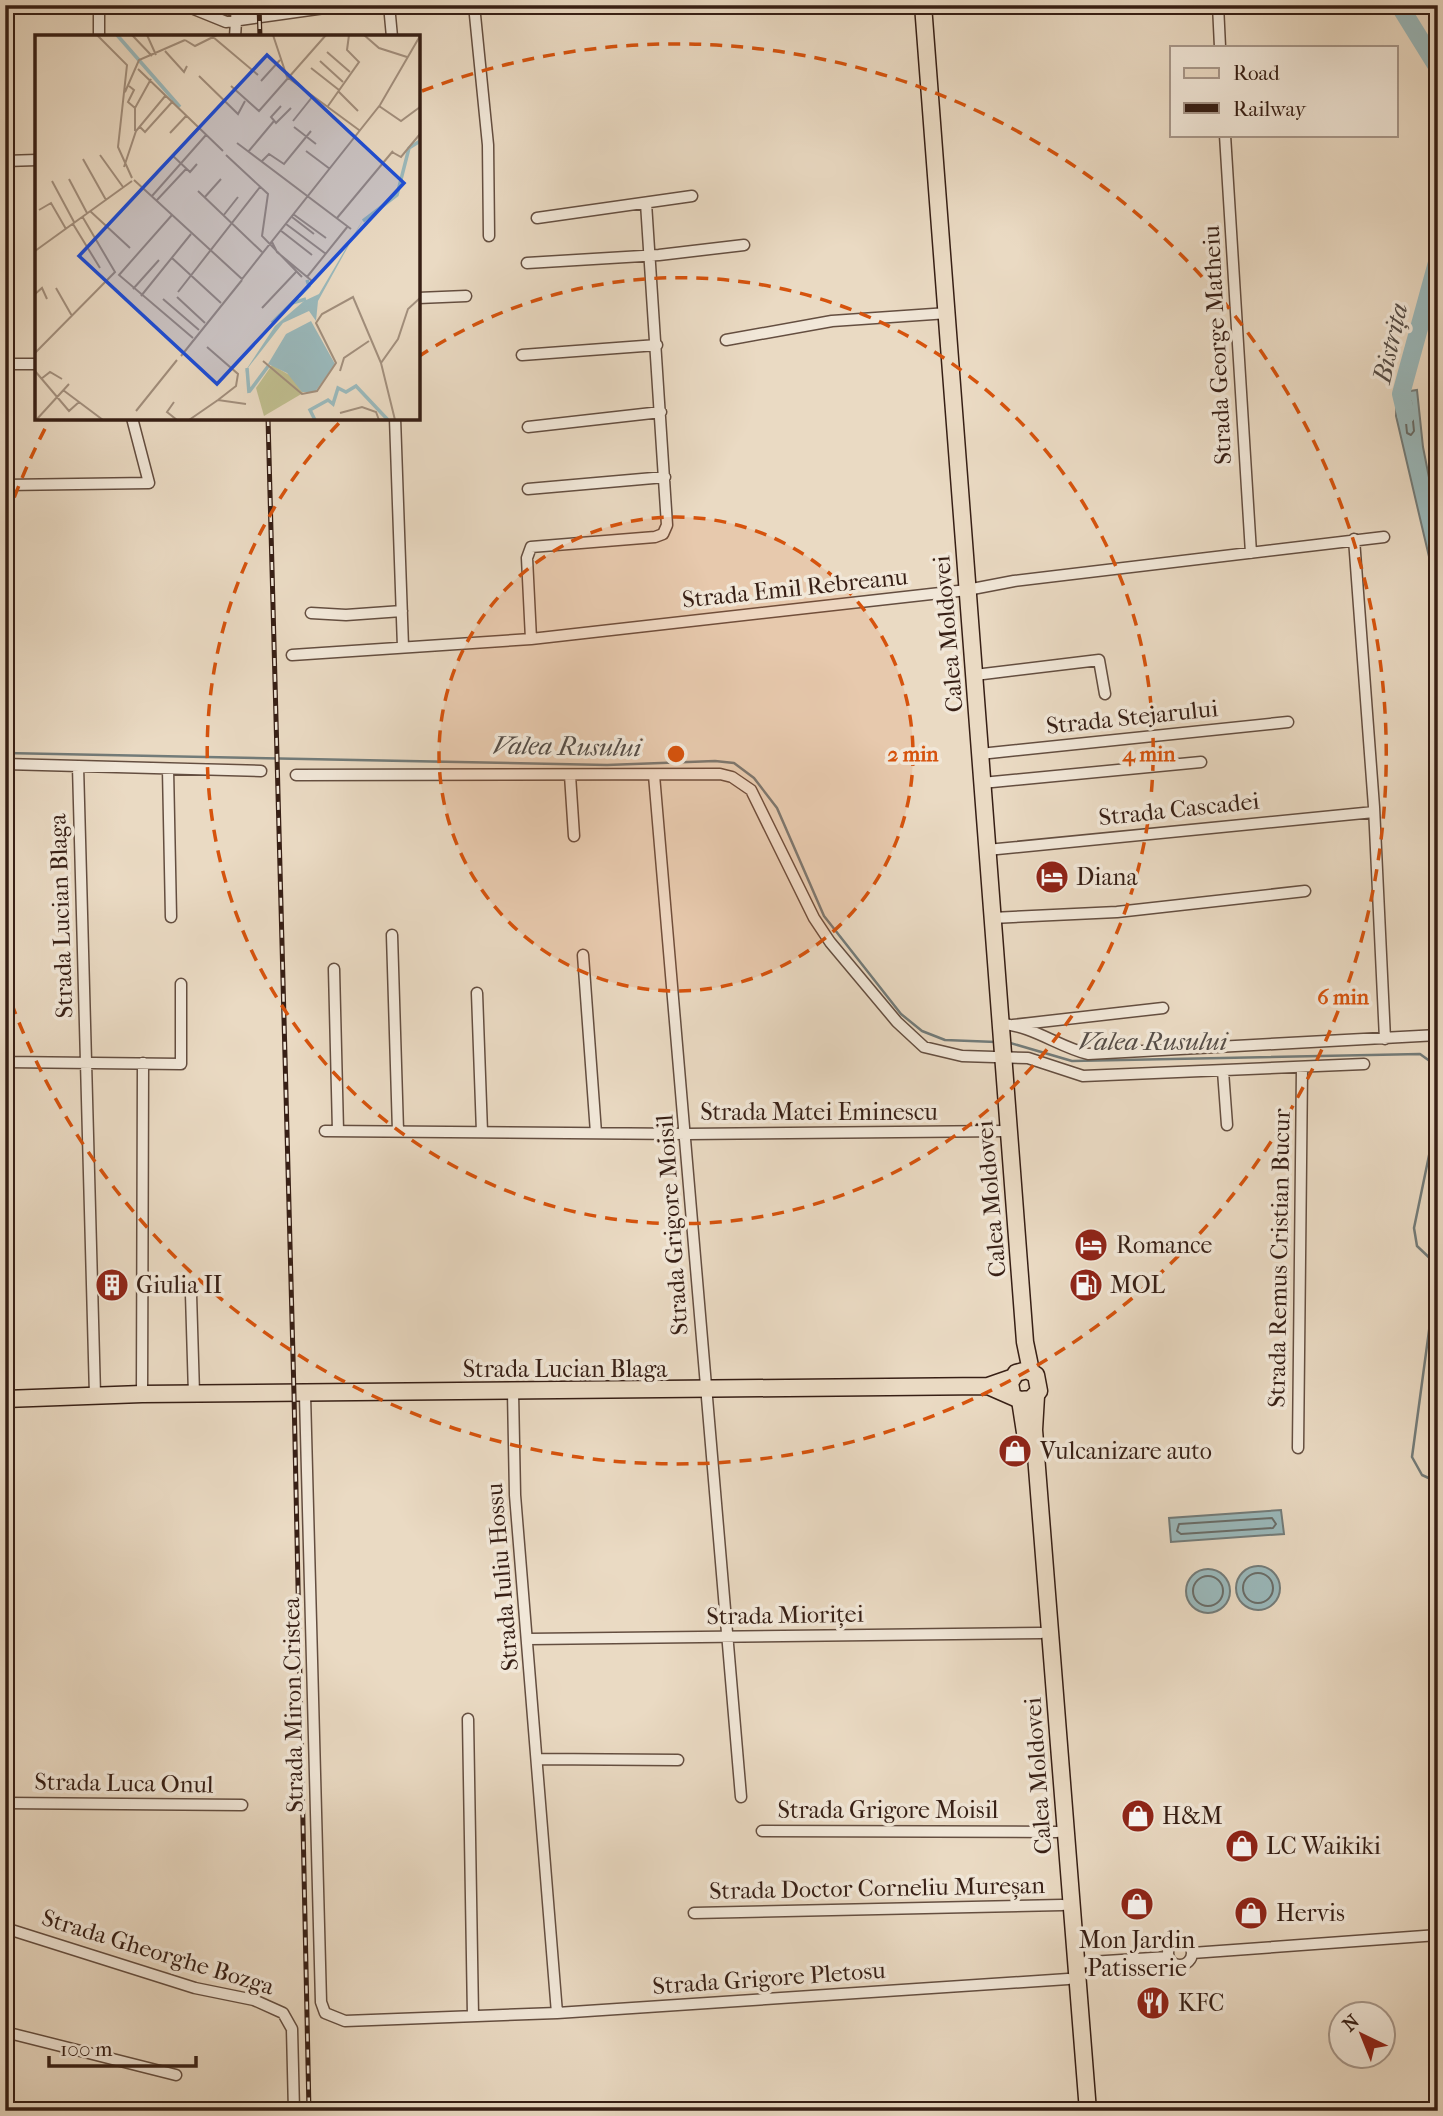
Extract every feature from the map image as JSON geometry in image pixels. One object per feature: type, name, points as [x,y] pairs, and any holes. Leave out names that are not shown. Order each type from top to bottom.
[{"type":"main road","name":"Calea Moldovei","points":[[923,5],[992,918],[1004,1039],[1007,1131],[1025,1342],[1021,1385],[1077,2111]]},
{"type":"main road","name":"Calea Moldovei","points":[[1021,1385],[1034,1430],[1088,2111]]},
{"type":"main road","name":"Strada Lucian Blaga","points":[[5,1399],[142,1394],[704,1391],[1021,1385]]},
{"type":"street","points":[[99,5],[99,35]]},
{"type":"street","points":[[184,5],[226,22],[346,5]]},
{"type":"street","points":[[235,35],[237,5]]},
{"type":"street","points":[[389,5],[392,35]]},
{"type":"street","points":[[474,5],[488,145],[489,236]]},
{"type":"street","points":[[1217,5],[1220,46]]},
{"type":"street","name":"Strada George Matheiu","points":[[1225,136],[1251,553]]},
{"type":"street","points":[[5,161],[35,160]]},
{"type":"street","points":[[537,218],[692,196]]},
{"type":"street","points":[[531,639],[527,551],[535,546],[663,534],[667,525],[666,477],[646,203]]},
{"type":"street","points":[[527,263],[744,245]]},
{"type":"street","points":[[420,298],[467,296]]},
{"type":"street","points":[[726,340],[832,321],[948,313]]},
{"type":"street","points":[[522,355],[657,345]]},
{"type":"street","points":[[5,364],[35,364]]},
{"type":"street","points":[[528,427],[661,412]]},
{"type":"street","points":[[5,485],[149,483],[133,420]]},
{"type":"street","points":[[395,420],[403,647]]},
{"type":"street","points":[[528,489],[666,477]]},
{"type":"street","name":"Strada Emil Rebreanu","points":[[292,655],[531,639],[967,590],[1384,537]]},
{"type":"street","points":[[1354,540],[1374,812],[1385,1039]]},
{"type":"street","points":[[311,612],[346,615],[402,611]]},
{"type":"street","points":[[975,675],[1099,660],[1105,694]]},
{"type":"street","name":"Strada Stejarului","points":[[980,754],[1288,722]]},
{"type":"street","name":"Strada Cascadei","points":[[982,783],[1200,762]]},
{"type":"street","points":[[5,764],[261,771]]},
{"type":"street","name":"Strada Lucian Blaga","points":[[78,766],[95,1395]]},
{"type":"street","points":[[168,769],[171,917]]},
{"type":"street","points":[[296,775],[720,774],[732,777],[751,790],[814,918],[854,974],[897,1023],[924,1047],[962,1056],[1004,1039],[1163,1008]]},
{"type":"street","points":[[570,775],[574,836]]},
{"type":"street","name":"Strada Grigore Moisil","points":[[654,775],[687,1134],[704,1391],[741,1797]]},
{"type":"street","name":"Strada Cascadei","points":[[987,850],[1374,812]]},
{"type":"street","points":[[992,918],[1117,912],[1305,891]]},
{"type":"street","points":[[392,935],[398,1131]]},
{"type":"street","points":[[583,955],[596,1133]]},
{"type":"street","points":[[334,969],[338,1131]]},
{"type":"street","points":[[5,1039],[6,1062],[181,1064],[181,984]]},
{"type":"street","points":[[477,993],[482,1132]]},
{"type":"street","points":[[1004,1039],[1088,1054],[1438,1035]]},
{"type":"street","points":[[1004,1039],[1028,1058],[1083,1076],[1364,1064]]},
{"type":"street","points":[[142,1394],[144,1063]]},
{"type":"street","name":"Strada Remus Cristian Bucur","points":[[1298,1448],[1302,1068]]},
{"type":"street","points":[[1223,1072],[1227,1125]]},
{"type":"street","name":"Strada Matei Eminescu","points":[[325,1131],[687,1134],[1007,1131]]},
{"type":"street","points":[[191,1294],[194,1394]]},
{"type":"street","name":"Strada Iuliu Hossu","points":[[513,1392],[515,1495],[529,1639],[557,2013]]},
{"type":"street","name":"Strada Miron Cristea","points":[[305,1395],[321,2003],[325,2013]]},
{"type":"street","name":"Strada Mioriței","points":[[529,1639],[1041,1633]]},
{"type":"street","points":[[468,1719],[473,2016]]},
{"type":"street","points":[[538,1759],[678,1760]]},
{"type":"street","name":"Strada Luca Onul","points":[[5,1803],[242,1805]]},
{"type":"street","name":"Strada Grigore Moisil","points":[[762,1831],[1056,1832]]},
{"type":"street","name":"Strada Doctor Corneliu Mureșan","points":[[694,1913],[1062,1905]]},
{"type":"street","name":"Strada Gheorghe Bozga","points":[[5,1928],[195,1988],[254,2000],[275,2008],[288,2019],[292,2029],[295,2111]]},
{"type":"street","points":[[1192,1953],[1438,1935]]},
{"type":"street","points":[[1075,1963],[1168,1957],[1175,1964],[1182,1965],[1189,1961],[1192,1953],[1187,1943],[1179,1941],[1169,1947],[1168,1957]]},
{"type":"street","name":"Strada Grigore Pletosu","points":[[325,2013],[345,2021],[557,2013],[1068,1979]]},
{"type":"street","points":[[5,2032],[111,2061],[176,2075]]},
{"type":"water","name":"Bistrița","points":[[1417,390],[1423,447],[1438,523],[1438,595],[1396,416],[1397,393]]},
{"type":"water","points":[[1281,1510],[1284,1534],[1171,1542],[1169,1518]]},
{"type":"water","points":[[1258,1566],[1273,1573],[1280,1588],[1273,1603],[1258,1610],[1243,1603],[1236,1588],[1243,1573]]},
{"type":"water","points":[[1208,1569],[1217,1570],[1224,1575],[1229,1582],[1229,1600],[1224,1607],[1217,1612],[1208,1613],[1199,1612],[1192,1607],[1187,1600],[1186,1591],[1187,1582],[1192,1575],[1199,1570]]},
{"type":"waterway","name":"Bistrița","points":[[1399,5],[1438,68]]},
{"type":"waterway","name":"Bistrița","points":[[1406,415],[1401,394],[1438,259]]},
{"type":"waterway","name":"Valea Rusului","points":[[5,753],[607,765],[715,761],[734,763],[754,778],[777,808],[824,916],[901,1014],[922,1031],[945,1040],[996,1042]]},
{"type":"waterway","name":"Valea Rusului","points":[[1007,1042],[1072,1061],[1420,1054],[1438,1067]]},
{"type":"waterway","name":"Valea Rusului","points":[[1437,1265],[1417,1246],[1414,1228],[1438,1112]]},
{"type":"waterway","points":[[1433,1480],[1422,1475],[1412,1457],[1438,1264]]},
{"type":"railway","points":[[259,5],[260,35]]},
{"type":"railway","points":[[268,420],[294,1394],[309,2111]]},
{"type":"place","name":"Diana","points":[[1052,877]]},
{"type":"place","name":"Romance","points":[[1091,1245]]},
{"type":"place","name":"Giulia II","points":[[112,1285]]},
{"type":"place","name":"MOL","points":[[1086,1285]]},
{"type":"place","name":"Vulcanizare auto","points":[[1015,1451]]},
{"type":"place","name":"H&M","points":[[1138,1816]]},
{"type":"place","name":"LC Waikiki","points":[[1242,1846]]},
{"type":"place","name":"Mon Jardin Patisserie","points":[[1137,1904]]},
{"type":"place","name":"Hervis","points":[[1251,1913]]},
{"type":"place","name":"KFC","points":[[1153,2003]]}]
